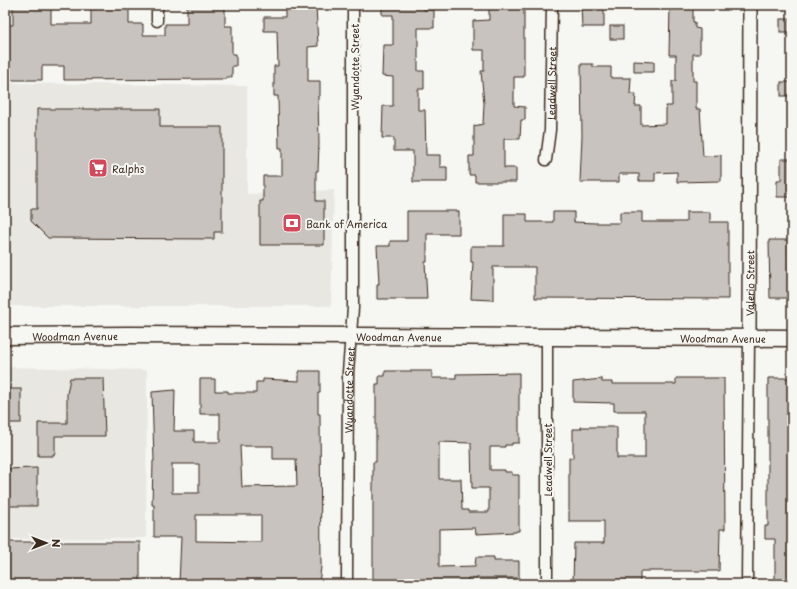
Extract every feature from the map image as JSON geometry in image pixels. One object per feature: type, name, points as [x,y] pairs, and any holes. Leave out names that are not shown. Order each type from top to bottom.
[{"type":"main road","name":"Woodman Avenue","points":[[5,336],[792,338]]},
{"type":"street","points":[[157,5],[157,21]]},
{"type":"street","name":"Wyandotte Street","points":[[347,584],[348,372],[352,308],[354,5]]},
{"type":"street","name":"Leadwell Street","points":[[546,160],[550,130],[552,5]]},
{"type":"street","name":"Valerio Street","points":[[746,584],[749,338],[750,5]]},
{"type":"street","name":"Leadwell Street","points":[[547,337],[547,584]]},
{"type":"shaded area","points":[[5,83],[247,86],[247,194],[334,190],[331,306],[5,306]]},
{"type":"shaded area","points":[[5,367],[147,370],[146,538],[5,539]]},
{"type":"building","points":[[13,5],[51,5],[51,24],[91,24],[91,5],[129,5],[129,24],[143,24],[143,35],[165,35],[165,24],[187,24],[187,5],[225,5],[225,26],[232,26],[232,54],[236,54],[236,66],[232,66],[232,77],[226,77],[226,79],[64,80],[64,66],[42,66],[42,80],[5,80],[5,25],[13,25]]},
{"type":"building","points":[[285,5],[316,5],[318,46],[308,47],[308,81],[320,81],[320,96],[318,96],[319,144],[318,171],[316,171],[316,201],[324,201],[324,245],[260,245],[260,201],[263,201],[263,176],[282,176],[282,148],[279,148],[278,96],[274,96],[274,66],[278,66],[277,31],[264,31],[264,17],[285,17]]},
{"type":"building","points":[[382,5],[424,5],[424,10],[434,10],[434,28],[418,28],[418,71],[424,71],[424,89],[418,89],[418,110],[425,110],[426,155],[440,155],[440,167],[447,167],[447,182],[413,182],[413,151],[394,151],[394,138],[382,138],[383,106],[393,106],[393,77],[382,76],[383,45],[393,45],[393,15],[382,15]]},
{"type":"building","points":[[489,5],[524,5],[524,77],[514,77],[514,106],[525,107],[525,120],[521,120],[520,139],[504,139],[504,168],[516,168],[516,182],[475,182],[475,175],[469,175],[469,156],[474,156],[474,126],[483,124],[484,104],[481,71],[484,71],[484,50],[473,50],[473,21],[489,20]]},
{"type":"building","points":[[581,5],[604,5],[604,27],[582,27]]},
{"type":"building","points":[[670,5],[693,5],[693,22],[695,22],[695,28],[700,29],[700,54],[693,54],[693,81],[696,81],[696,109],[700,109],[703,156],[721,155],[721,181],[677,182],[677,172],[655,173],[655,181],[639,181],[639,174],[619,174],[619,182],[580,182],[582,136],[581,64],[593,64],[593,67],[611,67],[611,78],[631,78],[630,94],[636,94],[635,106],[641,106],[641,125],[666,124],[666,106],[672,106],[672,81],[676,81],[676,55],[669,55]]},
{"type":"building","points":[[780,19],[792,19],[792,32],[780,32]]},
{"type":"building","points":[[610,26],[623,26],[623,39],[610,39]]},
{"type":"building","points":[[634,61],[654,62],[654,72],[634,72]]},
{"type":"building","points":[[781,82],[792,82],[792,96],[781,96]]},
{"type":"building","name":"Ralphs","points":[[37,109],[160,109],[160,127],[222,127],[222,232],[214,232],[214,239],[48,238],[31,221],[31,209],[37,209]]},
{"type":"building","points":[[781,159],[792,159],[792,197],[777,197],[777,180],[781,180]]},
{"type":"building","points":[[407,211],[459,211],[459,234],[427,234],[427,262],[425,262],[427,299],[377,299],[377,284],[379,284],[377,246],[390,246],[390,241],[407,241]]},
{"type":"building","points":[[553,212],[574,212],[574,222],[620,223],[620,212],[642,212],[642,222],[686,222],[686,212],[710,212],[710,222],[728,222],[728,299],[535,298],[535,267],[493,267],[493,300],[471,299],[473,262],[471,262],[471,246],[504,246],[504,214],[527,214],[527,222],[553,222]]},
{"type":"building","points":[[769,240],[790,240],[790,298],[770,298]]},
{"type":"building","points":[[299,371],[320,371],[318,414],[320,414],[321,567],[319,584],[179,584],[181,537],[154,537],[154,505],[152,505],[154,461],[152,392],[175,390],[174,431],[194,431],[194,442],[220,442],[220,414],[200,414],[200,379],[215,379],[215,391],[228,391],[228,393],[256,393],[256,382],[263,382],[263,379],[299,381]],"holes":[[[240,446],[273,446],[273,459],[296,459],[297,486],[242,487]],[[172,464],[199,464],[199,493],[172,493]],[[196,515],[261,515],[261,542],[196,541]]]},
{"type":"building","points":[[385,371],[432,371],[432,378],[456,378],[456,374],[519,373],[519,443],[505,445],[505,447],[490,447],[490,470],[505,470],[505,472],[512,472],[512,475],[519,475],[519,531],[476,534],[475,528],[439,529],[439,567],[475,566],[476,557],[494,557],[494,561],[519,561],[519,578],[468,578],[468,584],[373,584],[373,462],[376,462],[376,384],[379,384],[379,376],[385,376]],"holes":[[[439,442],[471,443],[472,488],[489,488],[489,512],[468,512],[468,510],[462,510],[461,479],[439,479]]]},
{"type":"building","points":[[70,378],[103,378],[105,436],[55,436],[55,454],[53,454],[53,456],[38,456],[38,423],[67,423],[67,394]]},
{"type":"building","points":[[676,378],[724,378],[725,529],[720,529],[719,571],[641,571],[640,584],[573,584],[574,543],[604,543],[604,521],[569,521],[569,458],[573,458],[573,429],[581,429],[581,427],[617,427],[617,458],[645,458],[645,411],[614,411],[614,403],[573,402],[573,382],[602,379],[602,382],[612,382],[612,384],[676,384]]},
{"type":"building","points":[[768,378],[792,378],[792,395],[790,395],[790,461],[792,461],[792,580],[775,580],[775,539],[765,539],[765,526],[768,526]]},
{"type":"building","points":[[5,389],[21,389],[21,423],[5,423]]},
{"type":"building","points":[[37,468],[37,506],[5,506],[5,469]]},
{"type":"building","points":[[5,542],[140,542],[140,581],[139,584],[5,584]]},
{"type":"place","name":"Ralphs","points":[[98,168]]},
{"type":"place","name":"Bank of America","points":[[292,223]]}]
